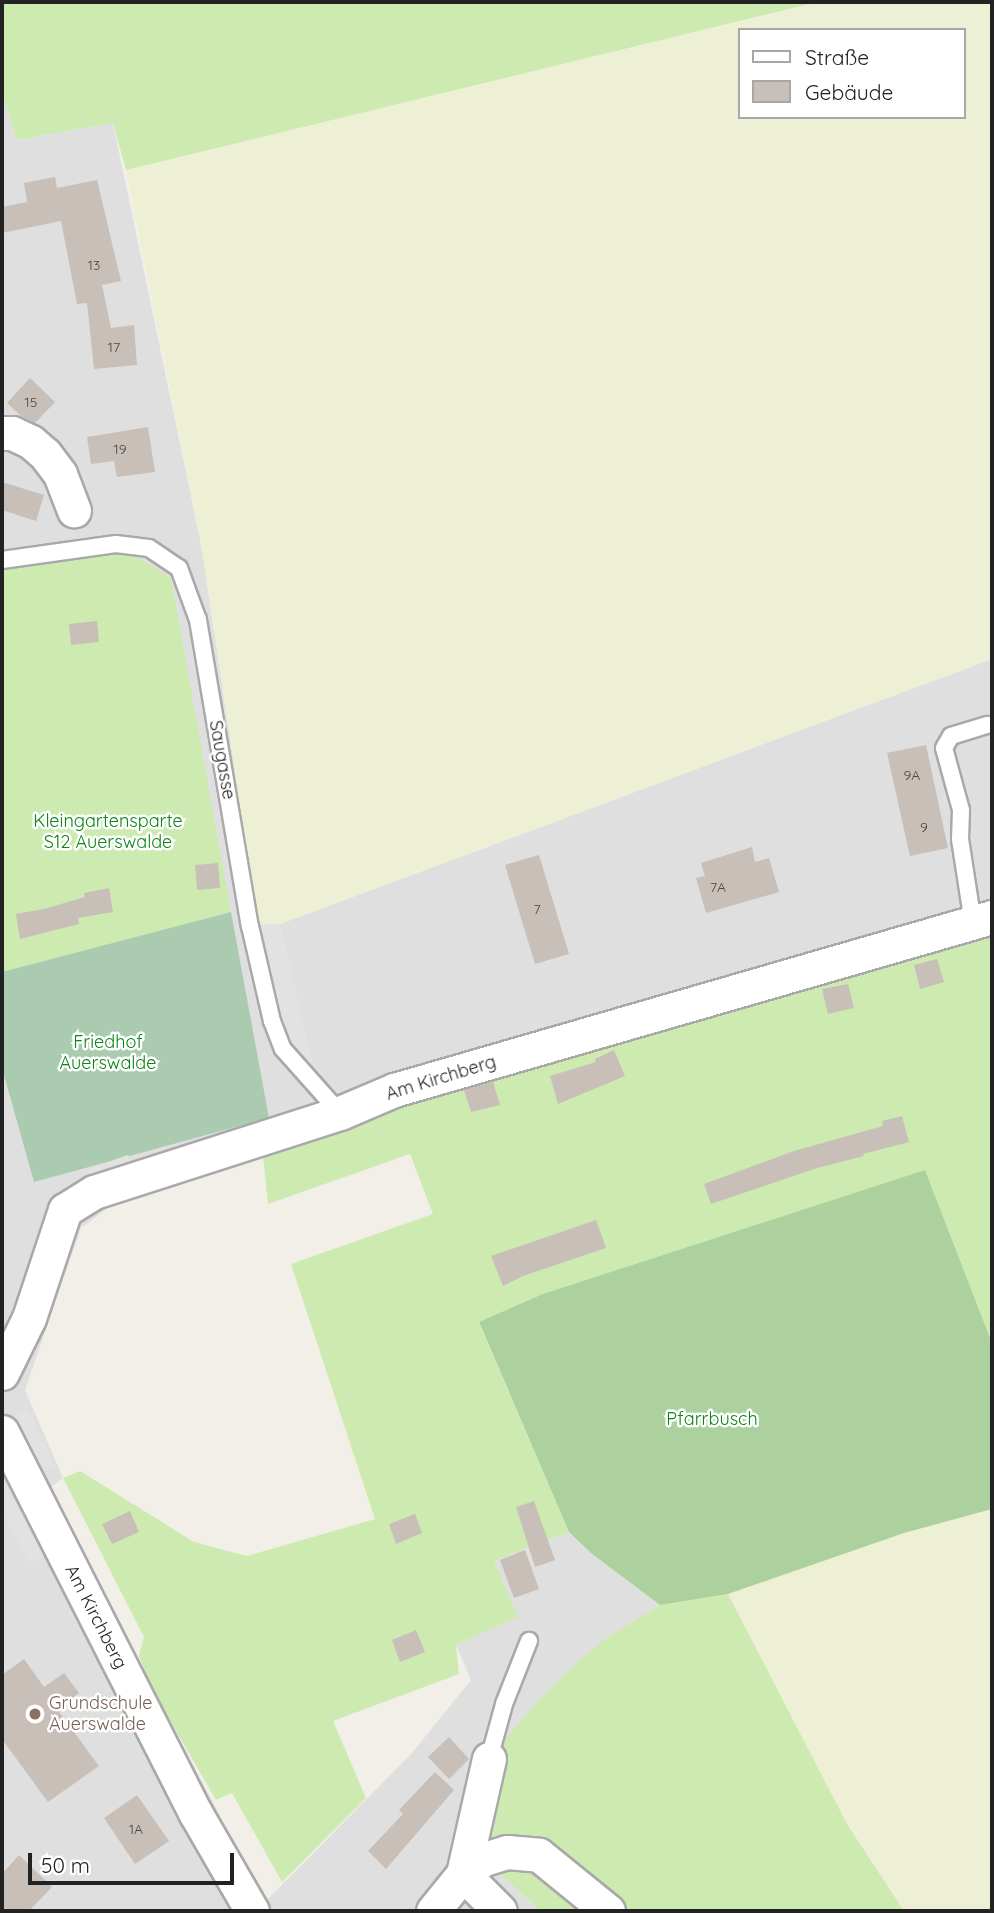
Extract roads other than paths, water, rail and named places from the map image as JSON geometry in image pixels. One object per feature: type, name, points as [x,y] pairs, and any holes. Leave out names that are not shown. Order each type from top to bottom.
[{"type":"street","points":[[2,433],[12,433],[31,442],[45,454],[60,474],[74,510]]},
{"type":"street","name":"Am Kirchberg","points":[[2,1373],[29,1318],[65,1210],[94,1192],[340,1113],[394,1090],[983,920]]},
{"type":"street","name":"Am Kirchberg","points":[[2,1432],[196,1814],[252,1911]]},
{"type":"street","points":[[463,1874],[489,1759]]},
{"type":"street","points":[[433,1911],[463,1874],[484,1859],[507,1852],[539,1855],[608,1911]]},
{"type":"street","points":[[463,1874],[500,1911]]},
{"type":"lane","name":"Saugasse","points":[[2,560],[116,544],[149,548],[178,568],[198,620],[250,926],[272,1021],[283,1049],[340,1113]]},
{"type":"lane","points":[[983,920],[960,839],[961,810],[944,748],[951,736],[988,725]]},
{"type":"lane","points":[[489,1759],[504,1704],[529,1641]]},
{"type":"place","name":"Grundschule Auerswalde","points":[[35,1714]]},
{"type":"park label","name":"Kleingartensparte S12 Auerswalde","points":[[108,832]]},
{"type":"park label","name":"Friedhof Auerswalde","points":[[108,1053]]},
{"type":"park label","name":"Pfarrbusch","points":[[712,1419]]}]
